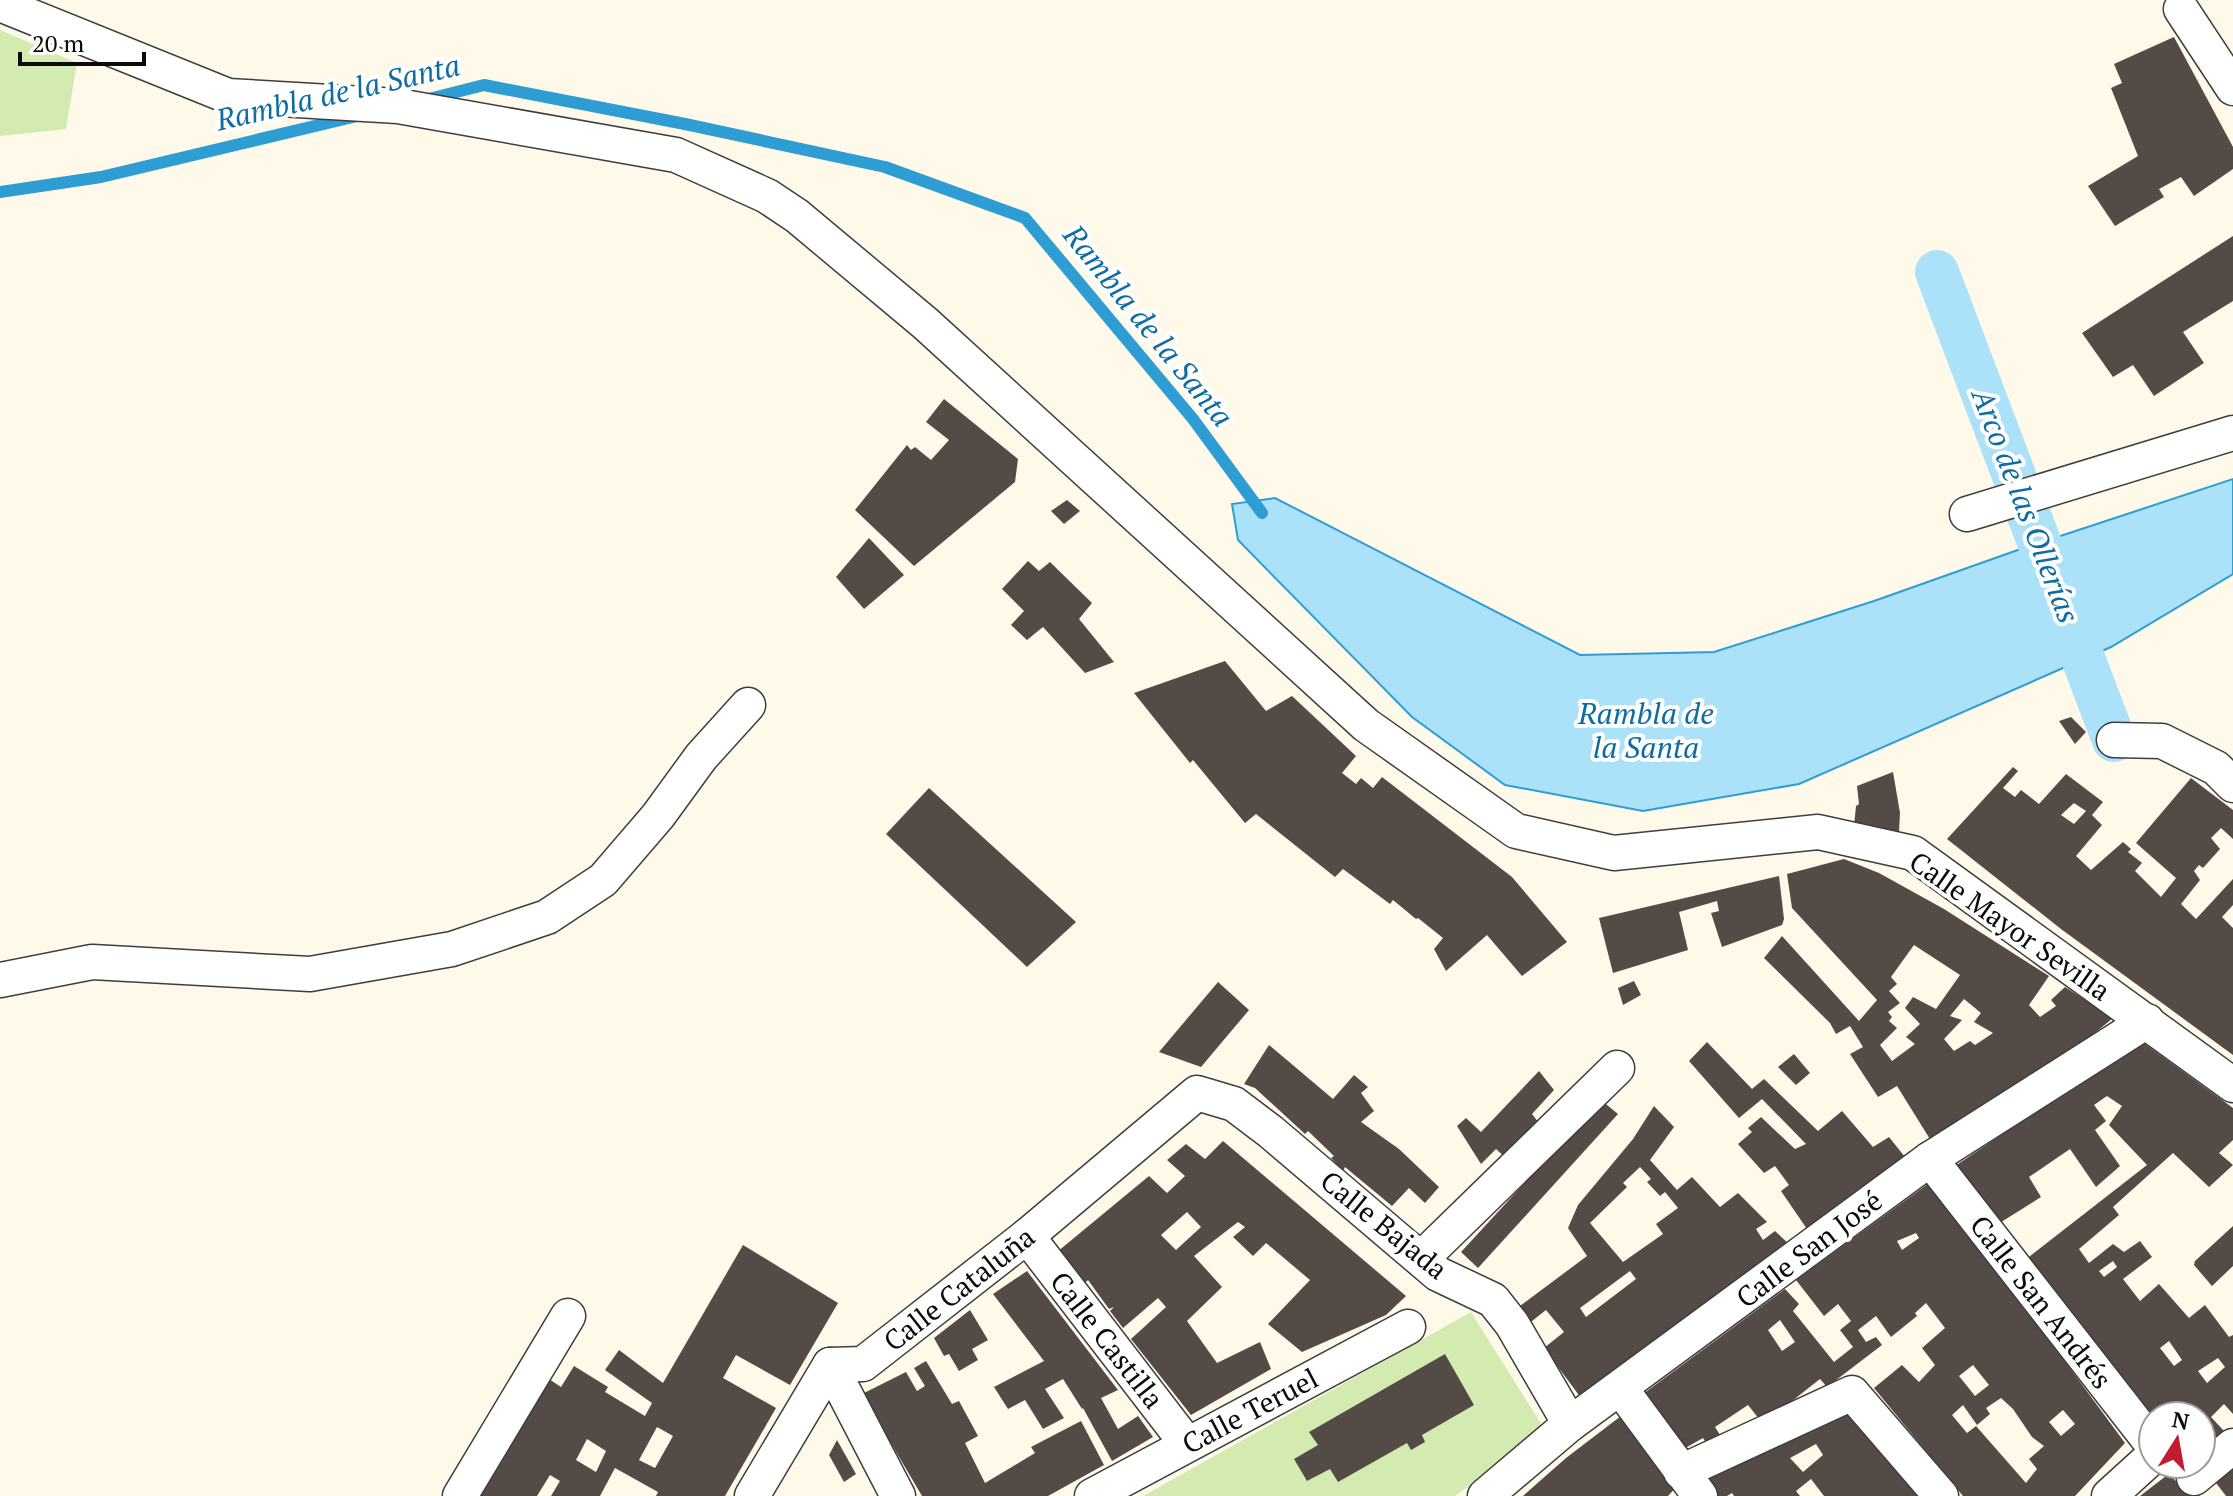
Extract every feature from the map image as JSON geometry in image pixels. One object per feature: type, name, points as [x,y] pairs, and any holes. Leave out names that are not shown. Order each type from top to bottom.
[{"type":"street","name":"Calle Mayor Sevilla","points":[[0,4],[228,96],[398,106],[676,155],[767,196],[797,216],[925,323],[1366,725],[1516,831],[1614,853],[1818,832],[1913,853],[2233,1085]]},
{"type":"street","points":[[2181,9],[2233,88]]},
{"type":"street","points":[[1967,514],[2233,433]]},
{"type":"street","points":[[0,980],[92,962],[310,974],[452,949],[547,917],[603,880],[658,816],[701,757],[748,705]]},
{"type":"street","points":[[2114,740],[2162,741],[2216,768],[2233,785]]},
{"type":"street","name":"Calle San José","points":[[1485,1496],[1570,1424],[1930,1159],[2147,1021]]},
{"type":"street","points":[[1421,1259],[1617,1068]]},
{"type":"street","name":"Calle Bajada","points":[[1197,1093],[1234,1104],[1438,1274],[1493,1300],[1512,1324],[1570,1424]]},
{"type":"street","name":"Calle Cataluña","points":[[830,1365],[863,1364],[1027,1236],[1197,1093]]},
{"type":"street","name":"Calle San Andrés","points":[[1930,1159],[2137,1424]]},
{"type":"street","name":"Calle Castilla","points":[[1027,1236],[1187,1444]]},
{"type":"street","points":[[460,1496],[568,1316]]},
{"type":"street","name":"Calle Teruel","points":[[1092,1496],[1408,1327]]},
{"type":"street","points":[[752,1496],[830,1365]]},
{"type":"street","points":[[830,1365],[898,1496]]},
{"type":"street","points":[[1621,1389],[1690,1484],[1852,1393],[1941,1496]]},
{"type":"street","points":[[2217,1459],[2233,1446]]},
{"type":"street","points":[[2109,1496],[2137,1471]]},
{"type":"green space","points":[[0,30],[77,63],[66,129],[0,136]]},
{"type":"green space","points":[[1471,1312],[1545,1430],[1455,1496],[1143,1496]]},
{"type":"water","name":"Rambla de la Santa","points":[[2233,479],[2233,574],[2111,647],[1799,784],[1643,811],[1505,785],[1412,717],[1238,540],[1232,504],[1275,498],[1580,655],[1714,652]]},
{"type":"building","points":[[2174,37],[2233,147],[2233,169],[2194,196],[2181,177],[2159,189],[2164,197],[2115,226],[2088,186],[2138,156],[2111,88],[2122,83],[2114,64]]},
{"type":"building","points":[[2233,236],[2233,301],[2183,332],[2204,363],[2154,396],[2133,365],[2113,377],[2082,333]]},
{"type":"building","points":[[944,399],[1018,459],[1015,482],[914,566],[855,510],[907,445],[911,450],[915,447],[931,460],[949,440],[926,422]]},
{"type":"building","points":[[1067,500],[1080,511],[1064,524],[1051,511]]},
{"type":"building","points":[[869,538],[904,575],[864,609],[836,577]]},
{"type":"building","points":[[1028,561],[1039,571],[1050,562],[1092,603],[1079,619],[1114,662],[1085,673],[1043,627],[1027,640],[1011,625],[1024,611],[1002,589]]},
{"type":"building","points":[[1225,661],[1266,711],[1292,696],[1356,756],[1342,773],[1356,784],[1361,778],[1373,788],[1382,777],[1512,877],[1567,942],[1522,976],[1487,935],[1446,971],[1434,949],[1443,938],[1418,918],[1393,900],[1390,904],[1343,869],[1335,877],[1256,814],[1245,823],[1193,760],[1190,763],[1134,693]]},
{"type":"building","points":[[2071,717],[2086,732],[2075,744],[2059,721]]},
{"type":"building","points":[[2013,767],[2018,771],[2003,788],[2015,797],[2021,790],[2039,804],[2066,774],[2103,802],[2092,815],[2102,825],[2076,856],[2091,870],[2123,842],[2131,849],[2128,852],[2142,863],[2135,871],[2161,897],[2176,878],[2136,843],[2191,778],[2233,810],[2233,839],[2221,828],[2211,838],[2220,849],[2203,868],[2199,865],[2194,871],[2200,880],[2181,904],[2196,919],[2233,879],[2233,905],[2222,917],[2233,928],[2233,1055],[2061,929],[1947,839]],"holes":[[[2074,803],[2086,811],[2074,824],[2061,815]]]},
{"type":"building","points":[[1893,772],[1900,813],[1899,832],[1854,826],[1856,806],[1859,804],[1857,786]]},
{"type":"building","points":[[929,788],[1076,922],[1027,967],[886,834]]},
{"type":"building","points":[[1844,859],[1879,873],[1944,909],[2049,976],[2029,1005],[2040,1017],[2056,1006],[2051,1000],[2065,987],[2113,1018],[2057,1064],[1933,1144],[1897,1086],[1878,1097],[1850,1054],[1863,1047],[1850,1026],[1836,1034],[1830,1023],[1764,958],[1782,936],[1859,1021],[1877,1000],[1792,908],[1787,874]],"holes":[[[1914,945],[1960,975],[1936,1009],[1913,997],[1905,1008],[1920,1024],[1906,1037],[1915,1044],[1892,1061],[1880,1045],[1897,1028],[1889,1021],[1892,1017],[1888,1012],[1900,1003],[1889,991],[1897,984],[1891,977]],[[1964,999],[1981,1013],[1974,1022],[1993,1033],[1975,1045],[1970,1041],[1954,1051],[1944,1039],[1962,1020],[1950,1016]]]},
{"type":"building","points":[[1779,876],[1782,925],[1722,947],[1711,913],[1719,911],[1717,901],[1679,912],[1688,950],[1613,973],[1599,918]]},
{"type":"building","points":[[1634,981],[1641,995],[1623,1005],[1618,988]]},
{"type":"building","points":[[1218,982],[1249,1010],[1201,1067],[1159,1052]]},
{"type":"building","points":[[2141,1041],[2233,1108],[2233,1140],[2219,1153],[2233,1165],[2209,1187],[2173,1153],[2113,1207],[2119,1215],[2079,1249],[2089,1263],[2113,1244],[2124,1252],[2140,1241],[2152,1257],[2123,1279],[2140,1301],[2159,1284],[2189,1318],[2205,1305],[2229,1337],[2233,1335],[2233,1414],[2224,1404],[2217,1411],[2217,1400],[2138,1400],[2025,1260],[2147,1165],[2109,1125],[2122,1106],[2107,1096],[2094,1105],[2106,1121],[2095,1130],[2120,1166],[2096,1187],[2070,1149],[2029,1177],[2041,1197],[1998,1224],[1955,1166]],"holes":[[[2113,1261],[2117,1267],[2104,1277],[2099,1271]],[[2169,1341],[2182,1360],[2174,1366],[2160,1348]],[[2218,1358],[2225,1367],[2207,1383],[2198,1371]]]},
{"type":"building","points":[[1707,1042],[1752,1089],[1764,1079],[1818,1131],[1842,1111],[1873,1147],[1889,1137],[1905,1157],[1860,1189],[1809,1232],[1781,1191],[1789,1185],[1775,1166],[1764,1173],[1738,1144],[1752,1132],[1748,1128],[1761,1117],[1795,1149],[1806,1144],[1762,1099],[1739,1118],[1689,1061]]},
{"type":"building","points":[[1269,1045],[1333,1099],[1354,1075],[1368,1087],[1361,1093],[1374,1111],[1361,1122],[1399,1149],[1439,1187],[1425,1203],[1409,1188],[1392,1206],[1345,1167],[1343,1171],[1331,1158],[1334,1156],[1308,1131],[1305,1134],[1255,1088],[1244,1084]]},
{"type":"building","points":[[1794,1054],[1810,1073],[1796,1085],[1778,1067]]},
{"type":"building","points":[[1539,1071],[1554,1090],[1532,1114],[1542,1127],[1509,1161],[1496,1149],[1481,1164],[1457,1126],[1466,1118],[1481,1132]]},
{"type":"building","points":[[1601,1100],[1618,1114],[1478,1268],[1461,1252]]},
{"type":"building","points":[[1654,1106],[1674,1127],[1650,1160],[1677,1190],[1692,1177],[1720,1207],[1738,1193],[1767,1222],[1756,1229],[1763,1240],[1775,1231],[1792,1247],[1584,1402],[1544,1348],[1564,1332],[1546,1310],[1527,1325],[1516,1309],[1587,1256],[1568,1228],[1578,1205],[1633,1139]],"holes":[[[1640,1167],[1651,1179],[1647,1182],[1660,1196],[1665,1192],[1678,1208],[1656,1224],[1663,1234],[1623,1262],[1590,1223],[1627,1187],[1623,1183]],[[1630,1271],[1636,1279],[1586,1317],[1580,1308]]]},
{"type":"building","points":[[1223,1141],[1406,1296],[1386,1315],[1302,1352],[1268,1324],[1310,1280],[1266,1243],[1253,1256],[1233,1237],[1245,1227],[1238,1222],[1194,1256],[1222,1287],[1187,1321],[1217,1363],[1260,1342],[1271,1369],[1191,1415],[1131,1339],[1166,1307],[1158,1298],[1123,1328],[1110,1311],[1114,1307],[1109,1309],[1088,1280],[1085,1283],[1057,1252],[1149,1176],[1167,1193],[1185,1176],[1167,1160],[1186,1144],[1205,1159]],"holes":[[[1187,1212],[1201,1227],[1176,1250],[1161,1235]]]},
{"type":"building","points":[[1932,1181],[2125,1443],[2075,1496],[1963,1496],[1874,1388],[1902,1365],[1919,1382],[1935,1365],[1922,1348],[1945,1328],[1926,1303],[1915,1313],[1917,1316],[1891,1337],[1876,1316],[1858,1330],[1866,1342],[1876,1337],[1882,1345],[1827,1387],[1820,1379],[1778,1412],[1760,1420],[1748,1405],[1715,1427],[1722,1438],[1708,1446],[1703,1438],[1680,1451],[1643,1394],[1785,1289],[1799,1304],[1793,1311],[1834,1362],[1853,1347],[1840,1330],[1851,1321],[1838,1304],[1824,1316],[1796,1280]],"holes":[[[1916,1233],[1919,1238],[1902,1250],[1897,1241]],[[1780,1320],[1795,1342],[1782,1351],[1768,1330]],[[1973,1365],[1989,1385],[1975,1396],[1959,1376]],[[2001,1398],[2013,1409],[2032,1437],[2044,1446],[2029,1459],[2037,1469],[2026,1483],[1976,1426],[1967,1433],[1952,1415],[1963,1405],[1977,1425],[1990,1414],[1986,1408]],[[2063,1410],[2075,1424],[2061,1436],[2049,1422]]]},
{"type":"building","points":[[2233,1226],[2233,1266],[2212,1286],[2194,1265],[2195,1261]]},
{"type":"building","points":[[743,1245],[838,1303],[790,1385],[736,1355],[723,1378],[776,1408],[725,1496],[656,1496],[658,1492],[615,1468],[600,1496],[551,1496],[560,1481],[550,1475],[537,1496],[480,1496],[549,1379],[561,1387],[574,1366],[608,1387],[605,1392],[645,1416],[652,1403],[605,1370],[619,1350],[663,1383]],"holes":[[[657,1427],[673,1436],[655,1468],[639,1460]],[[587,1439],[606,1451],[596,1472],[576,1460]]]},
{"type":"building","points":[[1027,1271],[1118,1390],[1101,1398],[1118,1429],[1138,1416],[1153,1437],[1112,1461],[1063,1379],[1045,1389],[1064,1418],[1043,1429],[1025,1400],[1008,1409],[994,1387],[1044,1361],[993,1294]]},
{"type":"building","points":[[970,1310],[988,1340],[972,1349],[978,1360],[959,1371],[949,1354],[944,1356],[934,1338]]},
{"type":"building","points":[[1445,1354],[1474,1405],[1422,1435],[1425,1442],[1411,1450],[1407,1443],[1338,1482],[1330,1469],[1307,1481],[1294,1459],[1318,1445],[1309,1432]]},
{"type":"building","points":[[926,1361],[952,1404],[959,1401],[978,1436],[965,1443],[985,1483],[1035,1453],[1031,1447],[1081,1421],[1104,1465],[1048,1496],[922,1496],[862,1394],[906,1372],[917,1391],[925,1386],[914,1368]]},
{"type":"building","points":[[1845,1410],[1921,1496],[1824,1496],[1811,1479],[1796,1491],[1800,1496],[1734,1496],[1732,1493],[1716,1496],[1702,1478]],"holes":[[[1816,1444],[1823,1455],[1803,1472],[1790,1458]]]},
{"type":"building","points":[[1621,1416],[1677,1486],[1668,1496],[1523,1496],[1566,1458]]},
{"type":"building","points":[[2217,1423],[2224,1431],[2217,1437]]},
{"type":"building","points":[[837,1440],[856,1474],[844,1482],[829,1455]]},
{"type":"building","points":[[2233,1463],[2233,1496],[2226,1496],[2214,1480],[2217,1480],[2217,1476]]},
{"type":"building","points":[[2161,1480],[2175,1480],[2190,1496],[2140,1496]]},
{"type":"waterway","name":"Rambla de la Santa","points":[[425,100],[484,85],[685,124],[885,167],[1025,218],[1193,419],[1262,513]]},
{"type":"waterway","name":"Rambla de la Santa","points":[[0,192],[101,177],[357,116]]},
{"type":"waterway","name":"Arco de las Ollerías","points":[[1937,272],[2114,740]]}]
